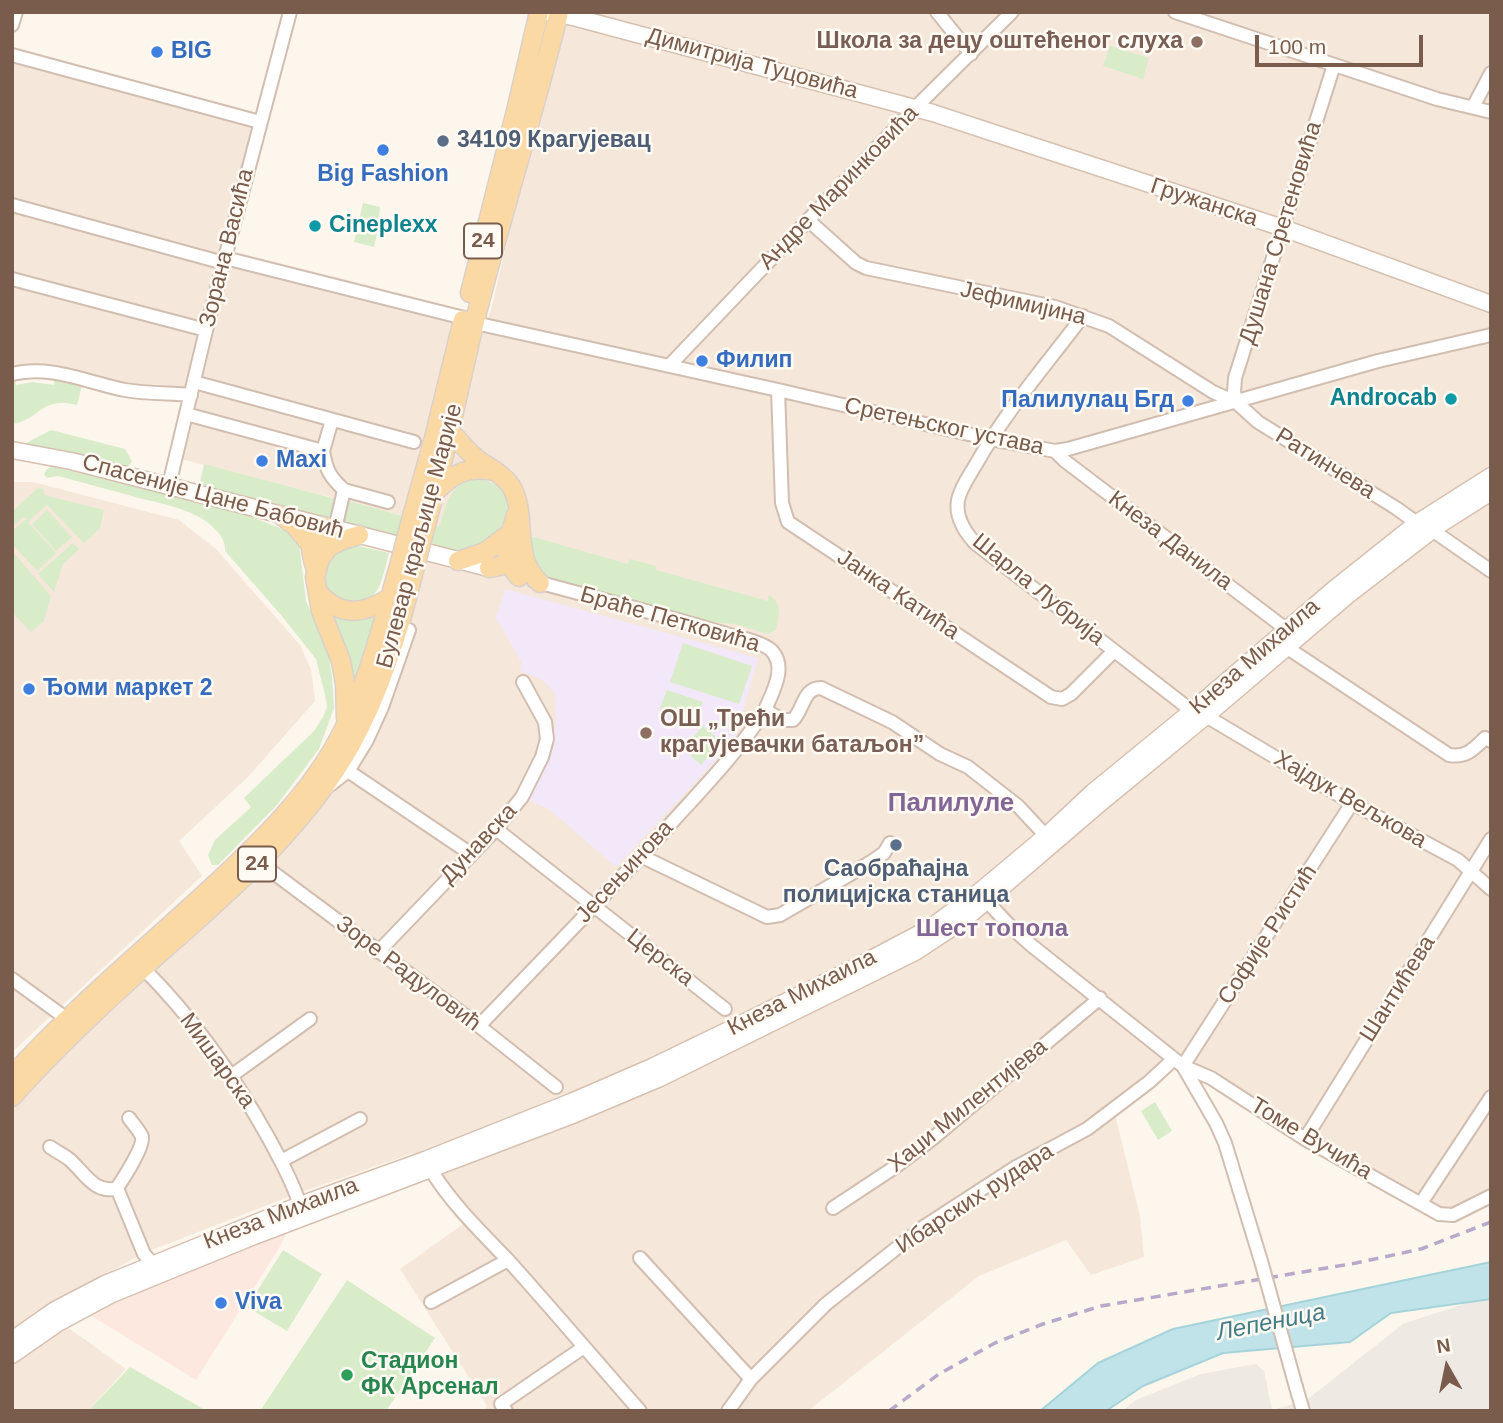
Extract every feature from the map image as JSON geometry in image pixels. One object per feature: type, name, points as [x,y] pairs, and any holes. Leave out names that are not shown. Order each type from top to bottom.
[{"type":"main road","name":"Булевар краљице Марије","points":[[421,515],[435,492],[450,431],[469,321],[539,12]]},
{"type":"main road","name":"Булевар краљице Марије","points":[[12,1097],[76,1030],[259,862],[316,797],[343,758],[370,705],[393,645],[407,568],[421,515],[434,438],[538,96],[555,13]]},
{"type":"main road","name":"Димитрија Туцовића","points":[[555,13],[915,108]]},
{"type":"main road","name":"Гружанска","points":[[915,108],[1283,228],[1490,300]]},
{"type":"main road","points":[[450,431],[471,454],[499,473],[512,489],[517,508],[515,535],[507,547],[514,570],[458,561]]},
{"type":"main road","name":"Спасеније Цане Бабовић","points":[[12,450],[71,461],[169,485],[458,561]]},
{"type":"main road","points":[[435,492],[449,479],[463,472],[478,469],[499,473]]},
{"type":"main road","name":"Кнеза Михаила","points":[[12,1340],[69,1302],[106,1283],[300,1205],[571,1102],[652,1067],[930,928],[983,897],[1098,805],[1286,629],[1491,476]]},
{"type":"main road","name":"Кнеза Михаила","points":[[12,1355],[58,1323],[112,1294],[278,1226],[431,1170],[658,1079],[915,952],[950,930],[1093,792],[1286,647],[1424,527],[1491,492]]},
{"type":"main road","points":[[282,514],[310,544],[316,570]]},
{"type":"main road","points":[[310,544],[320,528],[330,528],[330,547]]},
{"type":"main road","points":[[346,726],[346,696],[341,661],[321,611],[315,578],[322,556],[330,547],[359,535]]},
{"type":"main road","points":[[458,561],[485,552],[515,535]]},
{"type":"main road","points":[[515,535],[526,564],[540,583]]},
{"type":"main road","name":"Булевар краљице Марије","points":[[12,1076],[67,1019],[261,840],[304,792],[346,726],[368,673],[390,598],[407,568]]},
{"type":"main road","points":[[318,592],[332,605],[347,611],[365,610],[390,598]]},
{"type":"street","points":[[12,25],[16,12]]},
{"type":"street","name":"Зорана Васића","points":[[169,485],[206,330],[289,12]]},
{"type":"street","points":[[937,12],[971,54]]},
{"type":"street","name":"Андре Маринковића","points":[[669,366],[915,108],[1012,12]]},
{"type":"street","points":[[1182,13],[1437,99],[1491,111]]},
{"type":"street","points":[[12,55],[260,122]]},
{"type":"street","name":"Душана Сретеновића","points":[[1236,402],[1234,385],[1334,65]]},
{"type":"street","points":[[1473,107],[1491,73]]},
{"type":"street","name":"Сретењског устава","points":[[12,205],[224,261],[469,321],[990,439],[1055,451],[1377,361],[1491,335]]},
{"type":"street","name":"Јефимијина","points":[[808,219],[866,268],[1055,307],[1083,316],[1118,330],[1213,392],[1236,402]]},
{"type":"street","points":[[12,279],[206,330]]},
{"type":"street","name":"Шарла Лубрија","points":[[1083,316],[990,439],[963,486],[959,497],[959,518],[975,543],[1199,713]]},
{"type":"street","points":[[12,374],[33,371],[58,374],[149,394],[192,389],[332,420],[414,442]]},
{"type":"street","name":"Јанка Катића","points":[[778,390],[782,503],[788,522],[1051,697],[1062,699],[1071,694],[1114,651]]},
{"type":"street","name":"Ратинчева","points":[[1236,402],[1258,422],[1491,571]]},
{"type":"street","points":[[186,414],[323,451]]},
{"type":"street","points":[[332,420],[323,451],[326,469],[333,480],[344,490],[388,502]]},
{"type":"street","name":"Кнеза Данила","points":[[1055,451],[1286,629]]},
{"type":"street","points":[[330,528],[344,490]]},
{"type":"street","name":"Браће Петковића","points":[[514,570],[540,583],[697,625],[769,648],[776,660],[778,675],[765,710]]},
{"type":"street","points":[[316,797],[348,771],[366,740],[382,707],[409,630]]},
{"type":"street","points":[[1286,647],[1445,753],[1463,755],[1485,738],[1491,741]]},
{"type":"street","name":"Дунавска","points":[[378,952],[496,830],[522,797],[542,757],[547,739],[545,722],[523,682]]},
{"type":"street","points":[[765,710],[782,720],[793,720],[800,712],[808,693],[814,688],[821,688],[892,722],[940,754],[968,767],[1018,806],[1046,836]]},
{"type":"street","name":"Јесењинова","points":[[479,1026],[712,779],[765,710]]},
{"type":"street","name":"Хајдук Вељкова","points":[[1199,713],[1352,803],[1458,860],[1491,889]]},
{"type":"street","points":[[348,771],[471,854]]},
{"type":"street","name":"Софије Ристић","points":[[1179,1063],[1352,803]]},
{"type":"street","name":"Церска","points":[[496,830],[724,1009]]},
{"type":"street","name":"Шантићева","points":[[1305,1139],[1491,839]]},
{"type":"street","points":[[641,856],[767,917],[773,917],[871,863],[884,853],[890,844]]},
{"type":"street","name":"Зоре Радуловић","points":[[259,862],[479,1026],[556,1087]]},
{"type":"street","name":"Томе Вучића","points":[[983,897],[1031,945],[1179,1063],[1211,1078],[1305,1139],[1438,1214],[1453,1215],[1491,1196]]},
{"type":"street","name":"Мишарска","points":[[144,968],[213,1049],[231,1076],[281,1161],[300,1205]]},
{"type":"street","points":[[12,979],[67,1019]]},
{"type":"street","name":"Хаџи Милентијева","points":[[833,1208],[932,1139],[1100,999]]},
{"type":"street","points":[[231,1076],[310,1019]]},
{"type":"street","name":"Томе Вучића","points":[[1179,1063],[1226,1143],[1303,1411]]},
{"type":"street","name":"Ибарских рудара","points":[[728,1411],[751,1379],[826,1304],[922,1228],[1016,1167],[1087,1129],[1179,1063]]},
{"type":"street","points":[[1199,1094],[1202,1083],[1211,1078]]},
{"type":"street","points":[[1421,1203],[1491,1097]]},
{"type":"street","points":[[51,1147],[70,1160],[100,1188],[117,1188],[142,1142],[129,1118]]},
{"type":"street","points":[[281,1161],[360,1119]]},
{"type":"street","points":[[431,1170],[446,1193],[640,1411]]},
{"type":"street","points":[[117,1188],[144,1254],[153,1264]]},
{"type":"street","points":[[640,1258],[751,1379]]},
{"type":"street","points":[[431,1302],[508,1261]]},
{"type":"street","points":[[506,1411],[501,1404],[584,1347]]},
{"type":"shaded area","points":[[568,12],[1491,12],[1491,1196],[1453,1215],[1174,1059],[1114,1110],[1140,1216],[1144,1257],[1091,1275],[1066,1240],[979,1276],[808,1411],[484,1411],[487,1406],[400,1269],[469,1220],[413,1153],[296,1194],[144,1253],[42,1309],[126,1369],[88,1411],[12,1411],[12,1101],[263,865],[404,628],[460,427],[517,199]]},
{"type":"shaded area","points":[[12,55],[260,122],[225,258],[459,317],[404,516],[177,458],[190,395],[14,374],[12,386]]},
{"type":"shaded area","points":[[12,482],[33,482],[179,520],[216,549],[300,645],[311,669],[315,701],[248,777],[179,841],[202,876],[12,1052]]},
{"type":"shaded area","name":"ОШ „Трећи крагујевачки батаљон”","points":[[505,589],[758,658],[735,740],[616,867],[549,809],[528,800],[556,725],[555,693],[543,680],[520,671],[522,663],[496,618]]},
{"type":"shaded area","points":[[287,1232],[196,1380],[90,1315],[218,1259]]},
{"type":"shaded area","points":[[1491,1295],[1491,1411],[1122,1411],[1136,1400],[1201,1374],[1256,1364],[1264,1371],[1272,1410],[1301,1402],[1403,1324]]},
{"type":"green space","points":[[1110,46],[1149,58],[1143,79],[1103,66]]},
{"type":"green space","points":[[363,203],[380,207],[379,217],[384,226],[378,229],[374,247],[354,242]]},
{"type":"green space","points":[[15,377],[16,385],[32,382],[54,385],[54,377],[82,385],[77,405],[64,403],[47,406],[22,422],[12,424],[12,378]]},
{"type":"green space","points":[[51,430],[125,449],[132,461],[127,468],[24,444]]},
{"type":"green space","points":[[204,464],[336,499],[331,520],[199,486]]},
{"type":"green space","points":[[52,466],[230,509],[285,530],[299,544],[306,601],[329,658],[334,708],[319,749],[277,805],[218,865],[212,865],[208,855],[215,840],[251,807],[244,798],[314,731],[323,717],[327,707],[316,659],[225,551],[220,535],[205,521],[189,512],[169,506],[58,476],[47,478],[44,475],[46,470]]},
{"type":"green space","points":[[475,479],[493,484],[504,492],[508,503],[500,527],[489,538],[475,546],[451,551],[342,524],[348,501],[440,526],[447,502],[454,491],[464,482]]},
{"type":"green space","points":[[38,488],[44,489],[44,495],[104,510],[100,528],[84,543],[47,505],[28,522],[56,553],[37,571],[12,544],[12,531],[26,519],[24,517],[12,527],[12,512]]},
{"type":"green space","points":[[47,510],[72,537],[56,551],[32,524]]},
{"type":"green space","points":[[525,528],[530,536],[628,564],[630,559],[656,566],[656,570],[768,601],[769,595],[778,606],[776,630],[768,634],[735,624],[699,619],[550,579],[536,568]]},
{"type":"green space","points":[[73,543],[79,549],[63,564],[54,592],[38,574]]},
{"type":"green space","points":[[354,545],[389,553],[375,594],[365,601],[346,602],[331,593],[327,586],[326,571],[328,563],[339,550]]},
{"type":"green space","points":[[12,551],[51,596],[44,621],[31,632],[12,612]]},
{"type":"green space","points":[[327,609],[362,618],[375,616],[351,690]]},
{"type":"green space","points":[[683,643],[752,666],[739,704],[670,682]]},
{"type":"green space","points":[[667,690],[703,702],[695,723],[659,711]]},
{"type":"green space","points":[[703,726],[721,741],[701,765],[683,749]]},
{"type":"green space","points":[[1155,1102],[1172,1131],[1158,1140],[1141,1111]]},
{"type":"green space","points":[[283,1250],[322,1274],[287,1331],[247,1307]]},
{"type":"green space","name":"Стадион ФК Арсенал","points":[[347,1280],[435,1338],[386,1411],[260,1411]]},
{"type":"green space","points":[[130,1367],[207,1411],[88,1411]]},
{"type":"water","name":"Лепеница","points":[[1491,1262],[1491,1299],[1391,1313],[1350,1342],[1223,1353],[1143,1386],[1106,1411],[1040,1411],[1098,1363],[1173,1329]]},
{"type":"railway","points":[[889,1411],[939,1374],[995,1343],[1043,1324],[1101,1306],[1356,1263],[1421,1249],[1491,1222]]},
{"type":"place","name":"Школа за децу оштећеног слуха","points":[[1197,42]]},
{"type":"place","name":"BIG","points":[[157,52]]},
{"type":"place","name":"34109 Крагујевац","points":[[443,141]]},
{"type":"place","name":"Big Fashion","points":[[383,150]]},
{"type":"place","name":"Cineplexx","points":[[315,226]]},
{"type":"place","name":"Филип","points":[[702,361]]},
{"type":"place","name":"Androcab","points":[[1451,399]]},
{"type":"place","name":"Палилулац Бгд","points":[[1188,401]]},
{"type":"place","name":"Maxi","points":[[262,461]]},
{"type":"place","name":"Ђоми маркет 2","points":[[29,689]]},
{"type":"place","name":"ОШ „Трећи крагујевачки батаљон”","points":[[646,733]]},
{"type":"place","name":"Саобраћајна полицијска станица","points":[[896,845]]},
{"type":"place","name":"Viva","points":[[221,1303]]},
{"type":"place","name":"Стадион ФК Арсенал","points":[[347,1375]]},
{"type":"district","name":"Палилуле","points":[[951,804]]},
{"type":"district","name":"Шест топола","points":[[992,929]]}]
